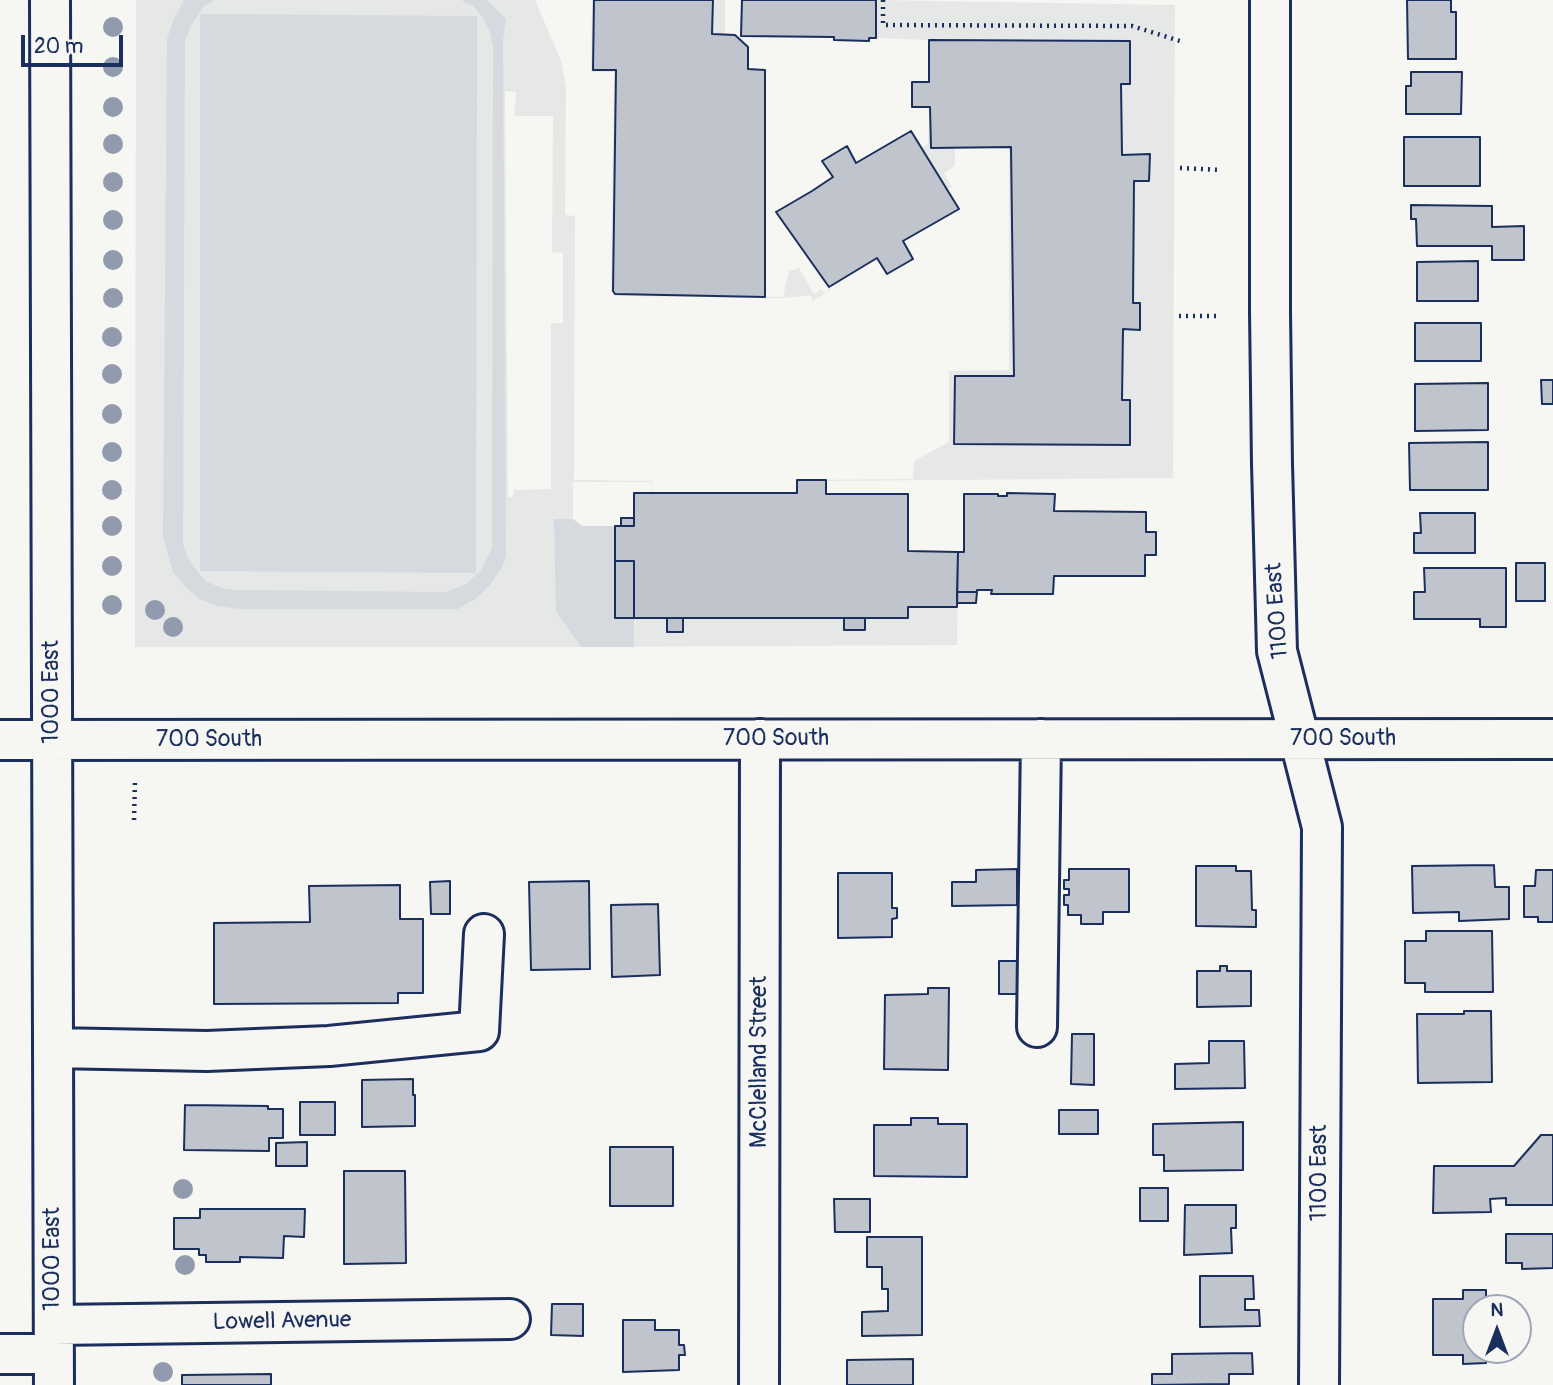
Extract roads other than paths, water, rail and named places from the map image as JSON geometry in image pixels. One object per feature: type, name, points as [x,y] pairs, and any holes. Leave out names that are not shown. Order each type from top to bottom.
[{"type":"street","name":"1000 East","points":[[50,0],[54,1355]]},
{"type":"street","name":"1100 East","points":[[1270,0],[1270,312],[1277,651],[1322,827],[1319,1385]]},
{"type":"street","name":"McClelland Street","points":[[759,1385],[760,739]]},
{"type":"street","points":[[1037,1027],[1041,739]]},
{"type":"street","name":"700 South","points":[[0,740],[1553,739]]},
{"type":"street","points":[[53,1048],[220,1051],[329,1046],[479,1031],[484,934]]},
{"type":"street","name":"Lowell Avenue","points":[[0,1354],[54,1355],[510,1319]]}]
